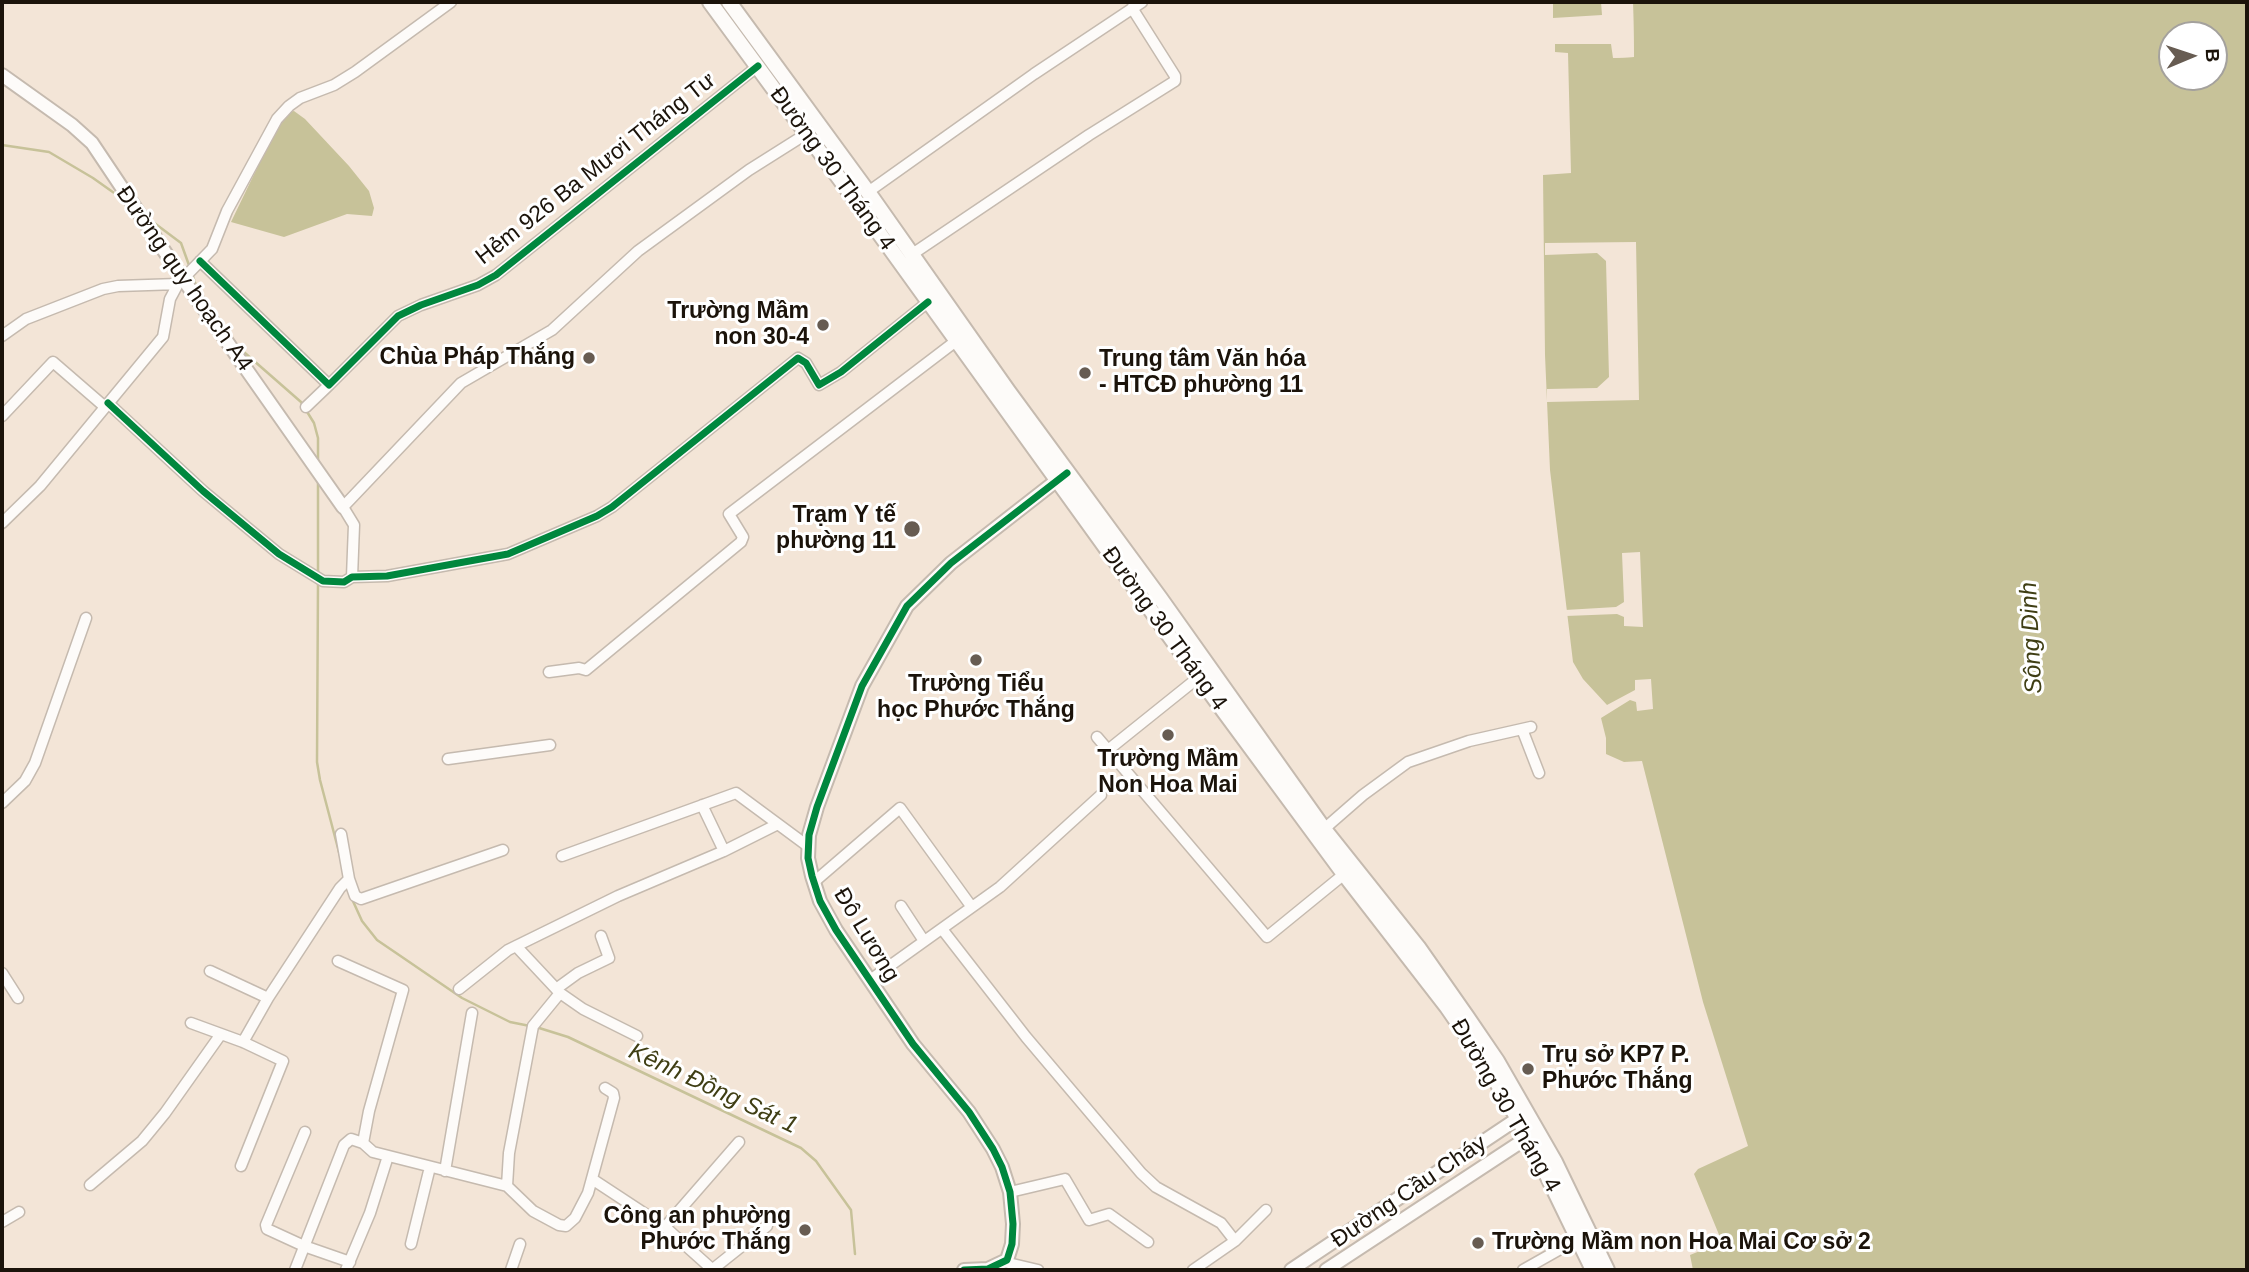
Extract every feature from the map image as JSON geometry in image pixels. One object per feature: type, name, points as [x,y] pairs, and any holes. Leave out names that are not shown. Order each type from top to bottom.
[{"type":"main road","name":"Đường 30 Tháng 4","points":[[710,2],[956,341],[1061,477],[1320,833],[1401,937],[1418,947],[1497,1061],[1522,1116],[1607,1270]]},
{"type":"main road","name":"Đường 30 Tháng 4","points":[[729,2],[868,192],[1199,677],[1226,703]]},
{"type":"main road","name":"Đường 30 Tháng 4","points":[[1563,1192],[1578,1239],[1593,1270]]},
{"type":"street","points":[[2,523],[40,486],[163,337],[170,299],[180,282],[212,249],[234,200],[277,119],[300,98],[334,85],[355,72],[452,2]]},
{"type":"street","points":[[868,192],[1142,2]]},
{"type":"street","points":[[911,255],[1175,81],[1175,76],[1132,8]]},
{"type":"street","name":"Hẻm 926 Ba Mươi Tháng Tư","points":[[306,407],[398,316],[478,285],[496,275],[758,66]]},
{"type":"street","name":"Đường quy hoạch A4","points":[[2,75],[72,125],[92,143],[180,282],[343,507]]},
{"type":"street","points":[[352,577],[354,526],[343,507],[461,383],[552,330],[649,243],[749,170],[806,134]]},
{"type":"street","points":[[200,261],[329,385]]},
{"type":"street","points":[[2,336],[26,319],[103,289],[180,282]]},
{"type":"street","points":[[2,416],[53,362],[107,405],[203,491],[279,554],[323,581],[344,582],[352,577],[392,576],[508,554],[597,516],[612,507],[798,358],[807,363],[819,385],[841,372],[928,302]]},
{"type":"street","points":[[549,672],[579,668],[586,670],[741,542],[743,537],[729,514],[956,341]]},
{"type":"street","name":"Đô Lương","points":[[1004,1262],[1012,1244],[1010,1192],[993,1149],[913,1044],[836,930],[821,901],[808,858],[817,807],[862,685],[907,606],[951,563],[1061,477]]},
{"type":"street","points":[[2,803],[26,781],[35,763],[86,618]]},
{"type":"street","points":[[1108,750],[1199,677]]},
{"type":"street","points":[[1320,833],[1363,794],[1408,762],[1469,741],[1527,728],[1539,773]]},
{"type":"street","points":[[1097,737],[1267,937],[1348,870]]},
{"type":"street","points":[[448,758],[550,745]]},
{"type":"street","points":[[562,856],[736,793],[809,847]]},
{"type":"street","points":[[870,980],[1000,887],[1101,795]]},
{"type":"street","points":[[702,805],[724,851]]},
{"type":"street","points":[[814,882],[900,808],[971,906]]},
{"type":"street","points":[[459,989],[516,946],[618,896],[724,851],[778,824]]},
{"type":"street","points":[[341,834],[346,883],[355,896],[361,899],[503,850]]},
{"type":"street","points":[[243,1042],[268,998],[346,883]]},
{"type":"street","points":[[901,905],[924,941]]},
{"type":"street","points":[[942,929],[1026,1037],[1141,1173],[1156,1187],[1221,1223],[1235,1241]]},
{"type":"street","points":[[507,1186],[509,1153],[533,1026],[558,991],[578,974],[609,958],[601,936]]},
{"type":"street","points":[[516,946],[558,991],[583,1009],[637,1036]]},
{"type":"street","points":[[338,961],[403,990],[369,1111],[363,1143]]},
{"type":"street","points":[[210,971],[268,998]]},
{"type":"street","points":[[2,973],[18,998]]},
{"type":"street","points":[[445,1171],[472,1013]]},
{"type":"street","points":[[191,1023],[284,1061],[242,1166]]},
{"type":"street","points":[[90,1185],[142,1141],[221,1034]]},
{"type":"street","points":[[295,1270],[344,1145],[351,1139],[363,1143],[373,1152],[507,1186],[533,1211],[563,1226],[570,1223],[582,1208],[614,1098],[613,1093],[605,1088]]},
{"type":"street","name":"Đường Cầu Cháy","points":[[1291,1270],[1522,1116]]},
{"type":"street","points":[[305,1132],[266,1227],[270,1232],[348,1266],[370,1213],[388,1156]]},
{"type":"street","name":"Đường Cầu Cháy","points":[[1326,1270],[1533,1135]]},
{"type":"street","points":[[664,1227],[739,1142]]},
{"type":"street","points":[[411,1244],[430,1167]]},
{"type":"street","points":[[592,1179],[664,1227],[713,1270],[767,1226]]},
{"type":"street","points":[[1010,1192],[1065,1180],[1088,1220],[1109,1214],[1148,1242]]},
{"type":"street","points":[[1194,1270],[1235,1241],[1266,1210]]},
{"type":"street","points":[[2,1222],[19,1212]]},
{"type":"street","points":[[1523,1270],[1578,1239]]},
{"type":"street","points":[[511,1270],[520,1244]]},
{"type":"street","points":[[964,1270],[988,1269],[1004,1262],[1038,1270]]},
{"type":"water","points":[[1553,2],[1601,2],[1602,15],[1553,18]]},
{"type":"water","name":"Sông Dinh","points":[[1633,2],[2247,2],[2247,1270],[1693,1270],[1690,1255],[1722,1242],[1694,1174],[1698,1169],[1748,1146],[1703,1002],[1642,761],[1624,762],[1606,754],[1606,738],[1601,718],[1630,700],[1636,702],[1637,711],[1653,709],[1651,679],[1635,680],[1635,690],[1607,705],[1583,679],[1573,662],[1550,470],[1545,355],[1543,175],[1571,173],[1568,53],[1555,52],[1555,44],[1612,44],[1614,58],[1634,57]]},
{"type":"water","points":[[294,111],[305,119],[369,191],[374,208],[372,216],[347,214],[284,237],[231,222],[274,133],[289,112]]},
{"type":"pier","points":[[1630,2],[1633,2],[1634,57],[1613,58],[1611,44],[1555,44],[1555,40],[1612,40],[1617,54],[1631,54]]},
{"type":"pier","points":[[1636,242],[1639,400],[1547,402],[1547,389],[1597,388],[1609,377],[1606,261],[1597,253],[1545,255],[1545,243]]},
{"type":"pier","points":[[1640,552],[1643,627],[1624,626],[1624,617],[1617,614],[1566,616],[1565,610],[1616,607],[1624,602],[1622,553]]},
{"type":"waterway","name":"Kênh Đồng Sát 1","points":[[2,145],[49,152],[124,200]]},
{"type":"waterway","name":"Kênh Đồng Sát 1","points":[[149,219],[181,243],[190,268]]},
{"type":"waterway","name":"Kênh Đồng Sát 1","points":[[192,274],[198,291]]},
{"type":"waterway","name":"Kênh Đồng Sát 1","points":[[237,346],[301,402],[314,423],[318,438],[318,463]]},
{"type":"waterway","name":"Kênh Đồng Sát 1","points":[[318,480],[318,575]]},
{"type":"waterway","name":"Kênh Đồng Sát 1","points":[[318,582],[317,762],[340,856]]},
{"type":"waterway","name":"Kênh Đồng Sát 1","points":[[352,899],[362,921],[377,940],[462,998],[510,1022],[530,1026]]},
{"type":"waterway","name":"Kênh Đồng Sát 1","points":[[536,1027],[568,1037],[801,1148],[816,1161],[851,1210],[855,1254]]},
{"type":"cycle path","points":[[200,261],[329,385],[398,316],[478,285],[496,275],[758,66]]},
{"type":"cycle path","points":[[108,403],[203,491],[279,554],[323,581],[344,582],[352,577],[387,576],[508,554],[597,516],[612,507],[798,358],[806,363],[819,385],[841,372],[928,302]]},
{"type":"cycle path","points":[[964,1270],[988,1269],[1007,1260],[1012,1244],[1013,1224],[1010,1192],[1002,1167],[969,1112],[913,1044],[836,930],[820,901],[812,876],[808,858],[809,835],[862,686],[907,606],[951,563],[1067,473]]},
{"type":"place","name":"Trường Mầm non 30-4","points":[[823,325]]},
{"type":"place","name":"Chùa Pháp Thắng","points":[[589,358]]},
{"type":"place","name":"Trung tâm Văn hóa - HTCĐ phường 11","points":[[1085,373]]},
{"type":"place","name":"Trạm Y tế phường 11","points":[[912,529]]},
{"type":"place","name":"Trường Tiểu học Phước Thắng","points":[[976,660]]},
{"type":"place","name":"Trường Mầm Non Hoa Mai","points":[[1168,735]]},
{"type":"place","name":"Trụ sở KP7 P. Phước Thắng","points":[[1528,1069]]},
{"type":"place","name":"Công an phường Phước Thắng","points":[[805,1230]]},
{"type":"place","name":"Trường Mầm non Hoa Mai Cơ sở 2","points":[[1478,1243]]}]
